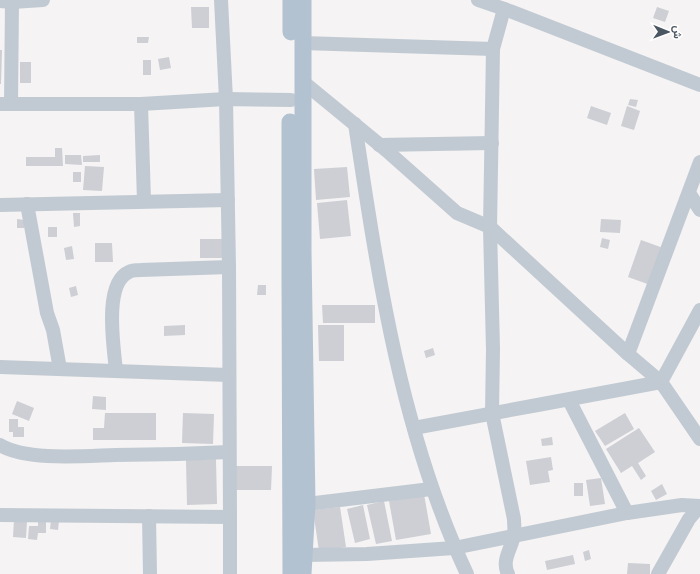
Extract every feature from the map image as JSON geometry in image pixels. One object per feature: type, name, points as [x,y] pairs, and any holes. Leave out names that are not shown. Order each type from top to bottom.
[{"type":"main road","points":[[291,0],[291,574]]},
{"type":"main road","points":[[303,0],[303,243],[307,504],[303,574]]},
{"type":"street","points":[[43,0],[6,1],[5,104],[141,104],[226,100],[291,100]]},
{"type":"street","points":[[221,0],[226,100],[228,200],[230,574]]},
{"type":"street","points":[[478,0],[510,7],[700,85]]},
{"type":"street","points":[[508,574],[506,570],[506,557],[514,535],[514,519],[492,413],[493,349],[490,227],[493,49],[510,7]]},
{"type":"street","points":[[302,43],[493,49]]},
{"type":"street","points":[[302,81],[355,124],[457,213],[490,227],[628,354],[661,382],[700,439]]},
{"type":"street","points":[[141,104],[144,201]]},
{"type":"street","points":[[355,124],[370,225],[397,367],[431,488],[454,548],[466,574]]},
{"type":"street","points":[[379,145],[492,143]]},
{"type":"street","points":[[628,354],[700,164]]},
{"type":"street","points":[[689,194],[700,210]]},
{"type":"street","points":[[0,205],[228,200]]},
{"type":"street","points":[[27,204],[47,313],[53,330],[60,369]]},
{"type":"street","points":[[116,371],[113,300],[117,285],[122,277],[129,271],[229,267]]},
{"type":"street","points":[[661,382],[700,310]]},
{"type":"street","points":[[0,367],[229,374]]},
{"type":"street","points":[[414,428],[661,382]]},
{"type":"street","points":[[569,400],[627,513]]},
{"type":"street","points":[[0,445],[28,454],[51,456],[229,452]]},
{"type":"street","points":[[307,504],[431,488]]},
{"type":"street","points":[[303,555],[367,554],[454,548],[627,513],[682,505],[700,506]]},
{"type":"street","points":[[658,574],[689,519],[700,506]]},
{"type":"street","points":[[0,515],[230,517]]},
{"type":"street","points":[[149,516],[150,574]]},
{"type":"building","points":[[191,7],[209,7],[209,28],[192,28]]},
{"type":"building","points":[[657,7],[669,11],[665,22],[653,18]]},
{"type":"building","points":[[137,37],[149,37],[148,43],[137,43]]},
{"type":"building","points":[[0,50],[2,50],[1,84],[0,84]]},
{"type":"building","points":[[169,57],[171,68],[160,70],[158,59]]},
{"type":"building","points":[[143,60],[151,60],[151,75],[143,75]]},
{"type":"building","points":[[20,62],[31,62],[31,83],[20,83]]},
{"type":"building","points":[[630,99],[638,100],[636,107],[628,105]]},
{"type":"building","points":[[591,106],[611,113],[607,125],[587,118]]},
{"type":"building","points":[[627,106],[640,111],[634,130],[621,126]]},
{"type":"building","points":[[55,148],[62,148],[63,166],[26,166],[26,157],[55,157]]},
{"type":"building","points":[[65,155],[81,155],[82,165],[65,164]]},
{"type":"building","points":[[100,155],[100,162],[83,162],[83,156]]},
{"type":"building","points":[[85,166],[104,167],[102,191],[83,190]]},
{"type":"building","points":[[347,167],[350,197],[316,200],[314,169]]},
{"type":"building","points":[[73,172],[81,172],[81,182],[73,182]]},
{"type":"building","points":[[347,200],[351,236],[320,239],[317,203]]},
{"type":"building","points":[[73,213],[80,213],[80,226],[74,227]]},
{"type":"building","points":[[17,219],[25,220],[24,228],[17,228]]},
{"type":"building","points":[[601,219],[621,220],[620,233],[600,232]]},
{"type":"building","points":[[48,227],[57,227],[57,237],[48,237]]},
{"type":"building","points":[[602,238],[610,240],[608,249],[600,247]]},
{"type":"building","points":[[200,239],[222,239],[222,258],[200,258]]},
{"type":"building","points":[[641,240],[666,249],[653,286],[628,277]]},
{"type":"building","points":[[95,243],[112,243],[113,262],[95,262]]},
{"type":"building","points":[[72,246],[74,259],[66,260],[64,248]]},
{"type":"building","points":[[258,285],[266,285],[266,295],[257,295]]},
{"type":"building","points":[[76,286],[78,295],[71,297],[69,288]]},
{"type":"building","points":[[322,305],[375,305],[375,323],[323,323]]},
{"type":"building","points":[[185,325],[185,335],[164,336],[164,326]]},
{"type":"building","points":[[318,325],[344,325],[344,361],[319,361]]},
{"type":"building","points":[[433,348],[435,355],[426,358],[424,351]]},
{"type":"building","points":[[93,396],[106,397],[106,410],[92,409]]},
{"type":"building","points":[[17,401],[34,408],[29,421],[12,414]]},
{"type":"building","points":[[105,413],[156,413],[156,440],[93,440],[93,428],[104,428]]},
{"type":"building","points":[[183,413],[214,414],[213,444],[182,443]]},
{"type":"building","points":[[625,413],[634,429],[605,446],[595,431]]},
{"type":"building","points":[[9,419],[18,419],[18,427],[24,427],[24,437],[13,437],[13,432],[9,432]]},
{"type":"building","points":[[639,428],[655,452],[638,463],[646,476],[641,480],[632,466],[621,473],[606,449]]},
{"type":"building","points":[[552,437],[553,445],[542,446],[541,439]]},
{"type":"building","points":[[551,457],[553,470],[548,471],[550,482],[530,485],[526,461]]},
{"type":"building","points":[[216,459],[217,504],[187,505],[186,460]]},
{"type":"building","points":[[234,466],[272,466],[271,490],[234,490]]},
{"type":"building","points":[[601,478],[605,504],[590,506],[586,480]]},
{"type":"building","points":[[574,483],[583,483],[583,496],[574,496]]},
{"type":"building","points":[[662,484],[667,494],[656,500],[651,491]]},
{"type":"building","points":[[424,494],[431,534],[396,540],[389,501]]},
{"type":"building","points":[[384,501],[392,541],[376,544],[367,505]]},
{"type":"building","points":[[363,505],[370,539],[355,543],[347,509]]},
{"type":"building","points":[[340,507],[346,547],[319,551],[313,510]]},
{"type":"building","points":[[14,520],[27,521],[26,538],[13,537]]},
{"type":"building","points":[[51,520],[59,521],[58,530],[50,529]]},
{"type":"building","points":[[38,521],[46,522],[46,533],[38,533],[37,540],[28,539],[29,526],[38,526]]},
{"type":"building","points":[[589,550],[591,559],[585,561],[583,552]]},
{"type":"building","points":[[573,555],[575,564],[547,570],[545,561]]},
{"type":"building","points":[[628,563],[650,564],[650,574],[627,574]]}]
